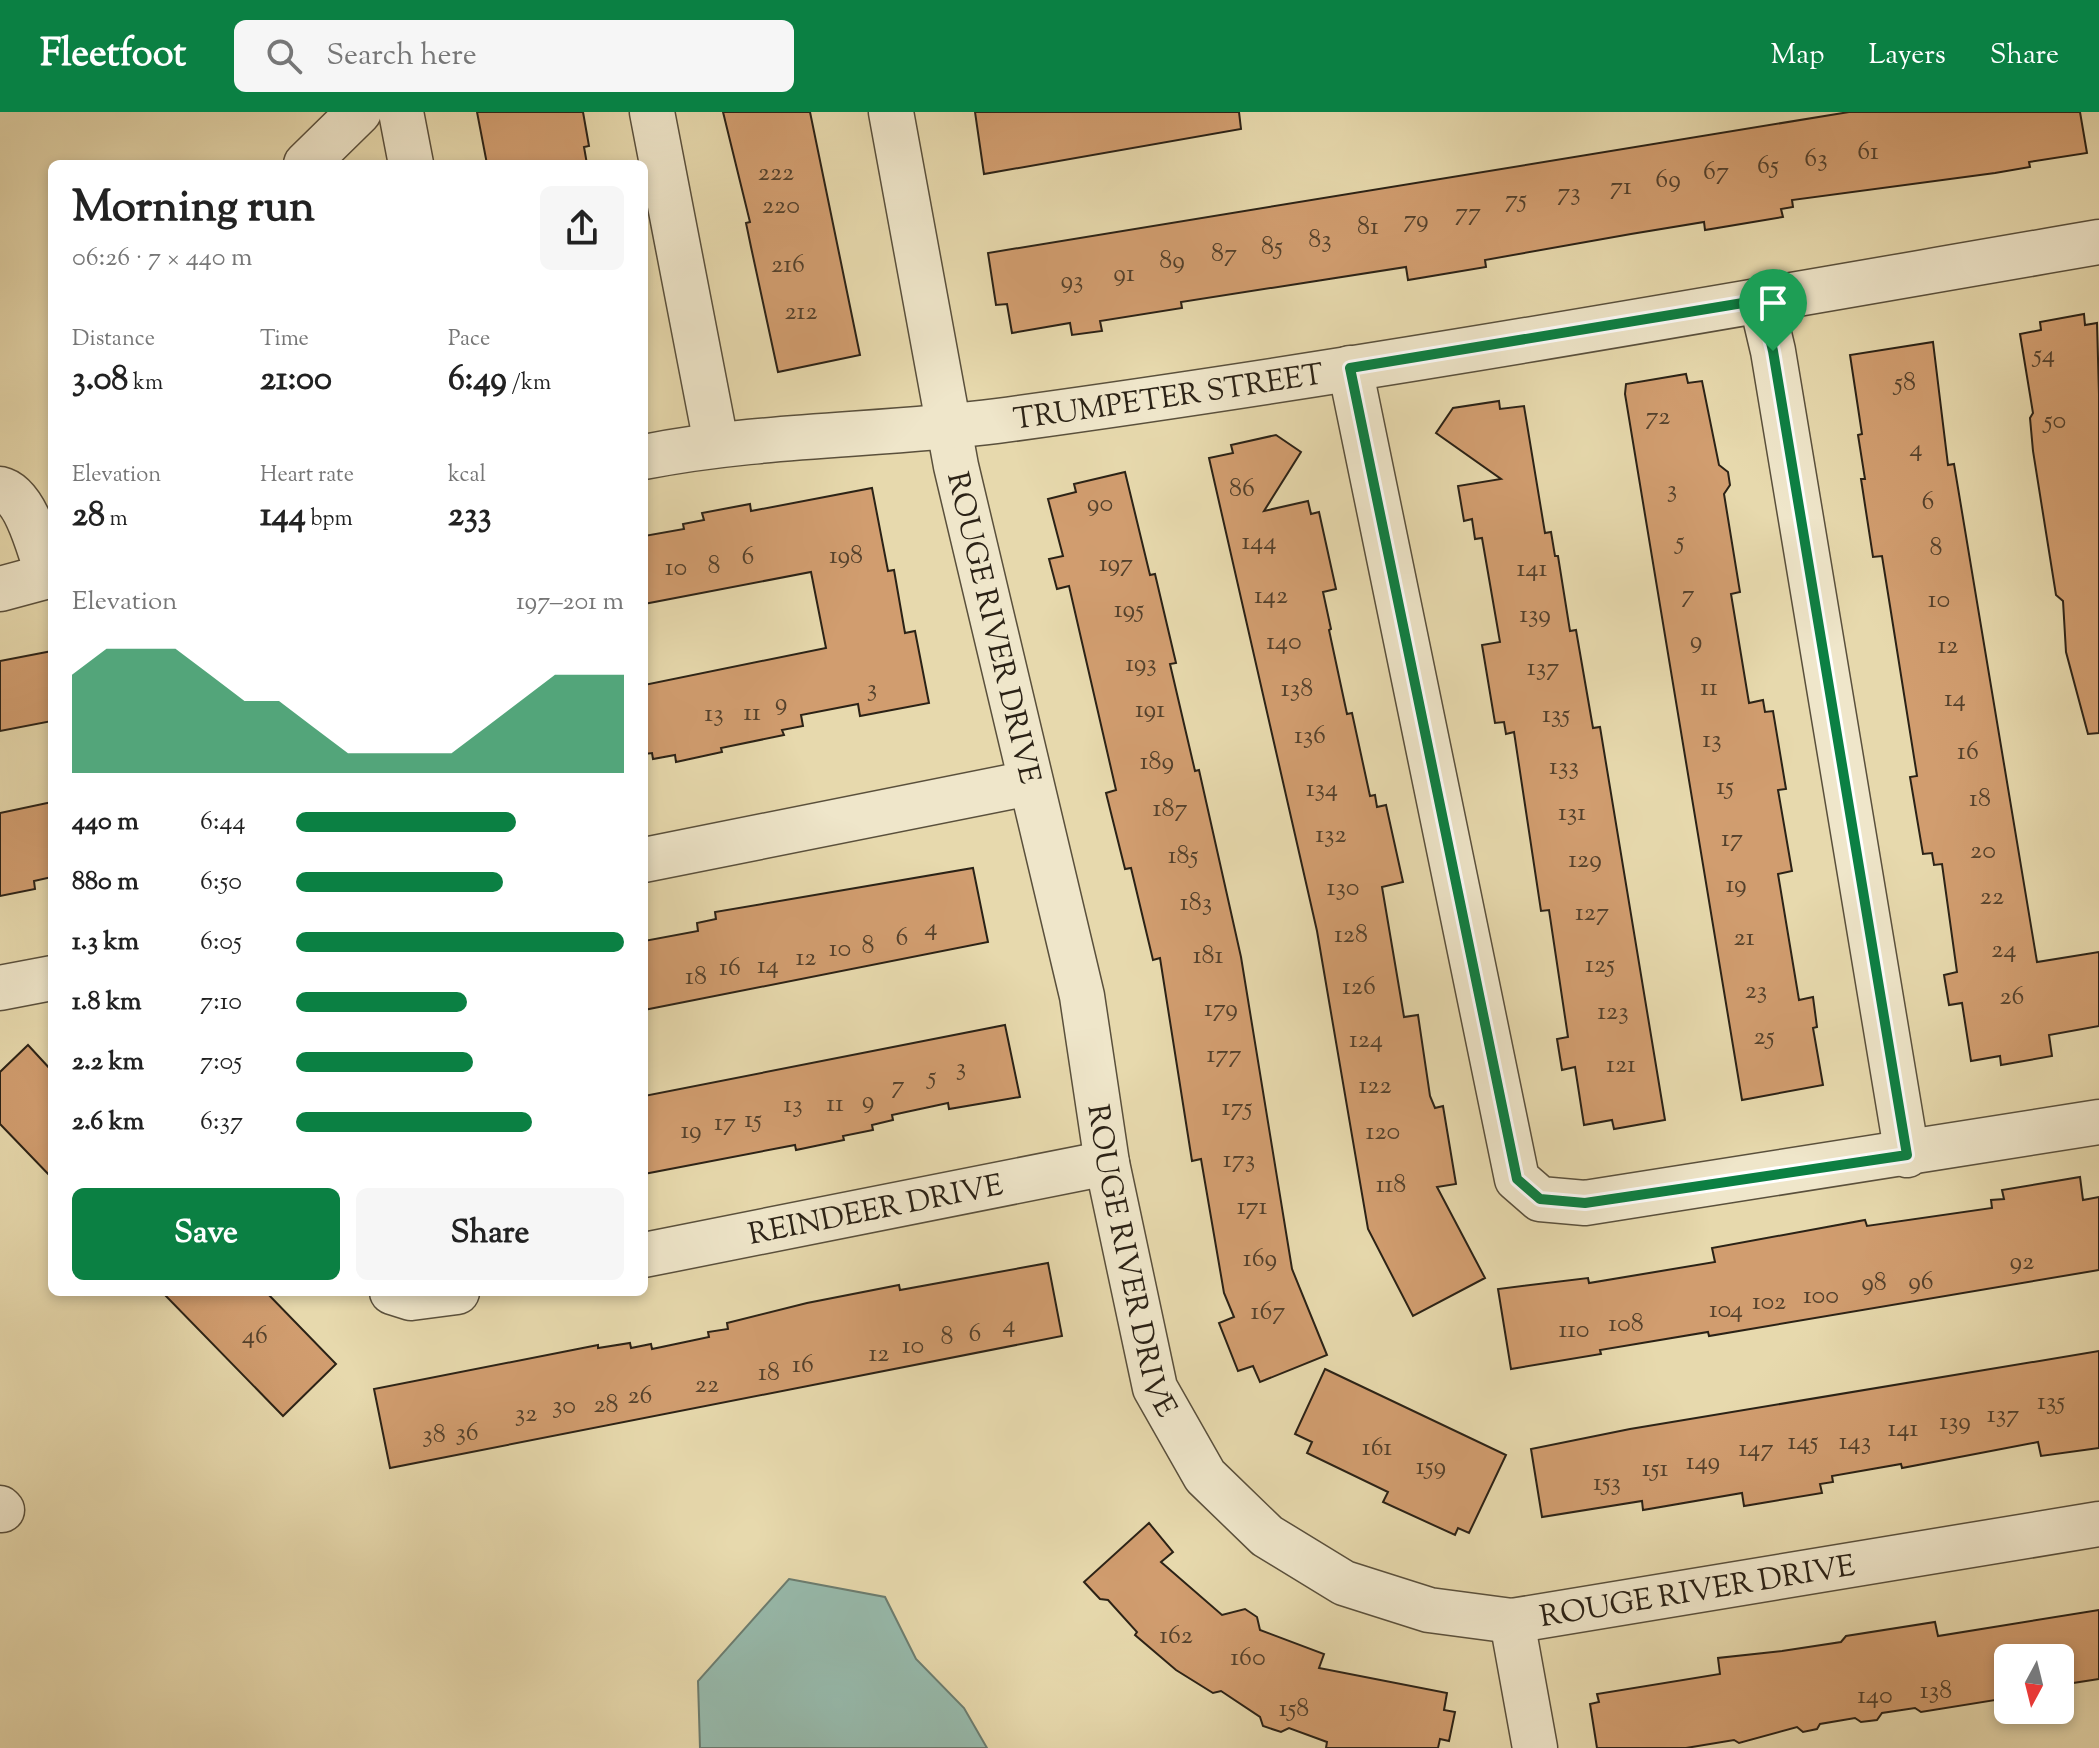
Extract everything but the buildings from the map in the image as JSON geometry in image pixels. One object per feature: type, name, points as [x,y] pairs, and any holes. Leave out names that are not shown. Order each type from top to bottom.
[{"type":"street","points":[[310,160],[359,112]]},
{"type":"street","points":[[401,112],[410,160]]},
{"type":"street","points":[[652,112],[716,443]]},
{"type":"street","name":"ROUGE RIVER DRIVE","points":[[891,112],[948,426],[1029,783],[1082,996],[1107,1163],[1155,1388],[1205,1476],[1267,1536],[1344,1583],[1429,1610],[1512,1621],[2099,1524]]},
{"type":"street","name":"TRUMPETER STREET","points":[[648,456],[716,443],[948,426],[1350,368],[2099,242]]},
{"type":"street","points":[[1761,300],[1779,382],[1907,1155]]},
{"type":"street","points":[[1350,368],[1517,1179],[1540,1199],[1585,1203],[1907,1155],[2099,1122]]},
{"type":"street","points":[[0,489],[6,490],[26,512],[48,570]]},
{"type":"street","points":[[0,589],[48,576]]},
{"type":"street","points":[[648,859],[1029,783]]},
{"type":"street","points":[[0,988],[48,979]]},
{"type":"street","name":"REINDEER DRIVE","points":[[648,1254],[1107,1163]]},
{"type":"street","points":[[405,1296],[426,1296]]},
{"type":"street","points":[[1512,1621],[1535,1748]]},
{"type":"shaded area","points":[[789,1579],[885,1597],[916,1659],[964,1708],[987,1748],[700,1748],[698,1681]]},
{"type":"route","points":[[1761,300],[1773,351],[1907,1155],[1585,1203],[1540,1199],[1517,1179],[1350,368],[1761,300]]}]
